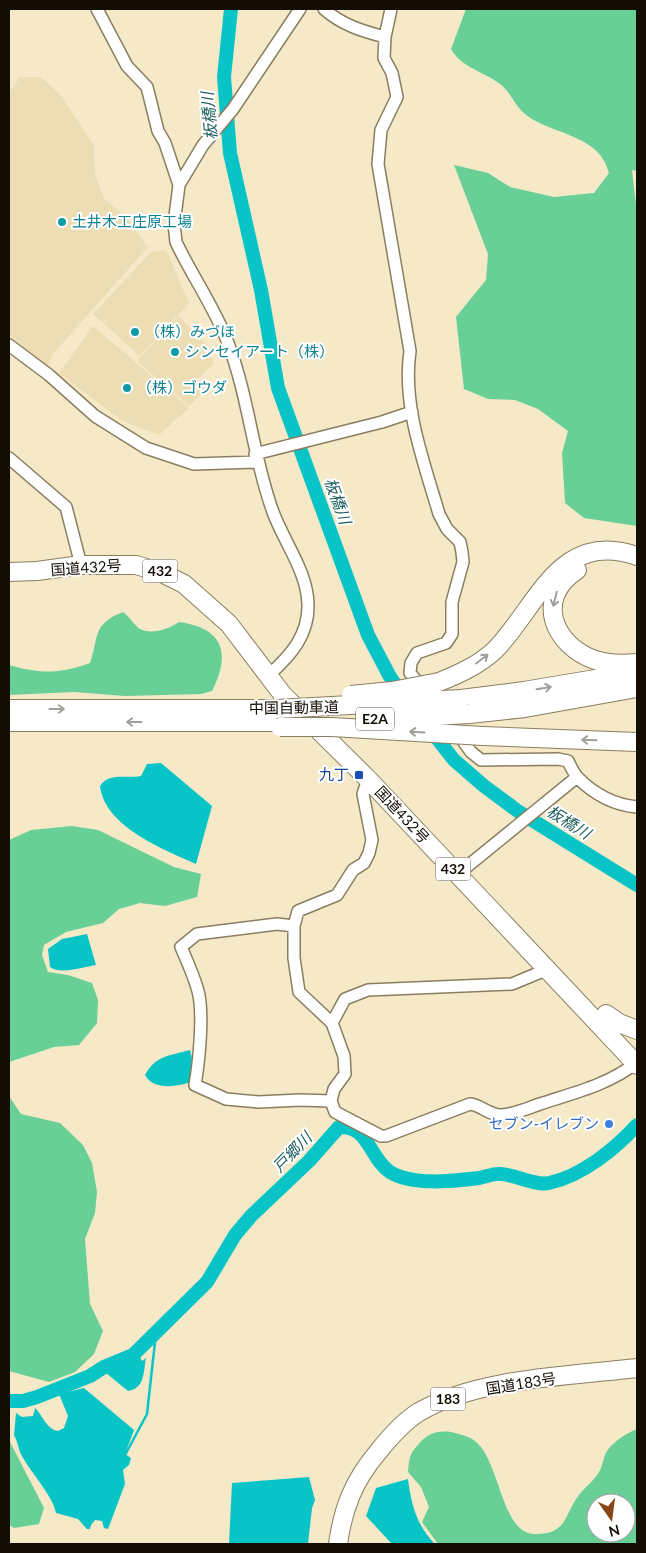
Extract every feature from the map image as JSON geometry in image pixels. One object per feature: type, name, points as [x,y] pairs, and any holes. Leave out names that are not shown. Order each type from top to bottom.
[{"type":"highway","points":[[277,716],[439,682],[466,670],[493,651],[511,631],[547,580],[571,561],[584,555],[612,550],[637,556]]},
{"type":"highway","points":[[637,567],[614,561],[600,561],[576,570],[558,588],[552,610],[554,623],[560,636],[571,647],[597,661],[637,663]]},
{"type":"highway","name":"国道432号","points":[[9,572],[37,571],[81,565],[136,565],[160,572],[184,584],[229,624],[283,695],[368,779],[548,970],[637,1058]]},
{"type":"highway","name":"中国自動車道","points":[[465,707],[524,691],[637,672]]},
{"type":"highway","name":"国道432号","points":[[269,675],[376,776],[606,1014],[637,1058]]},
{"type":"highway","name":"中国自動車道","points":[[9,709],[277,716],[465,707],[525,708],[637,688]]},
{"type":"highway","name":"中国自動車道","points":[[9,722],[184,715]]},
{"type":"highway","points":[[277,716],[332,727],[483,736],[637,742]]},
{"type":"highway","points":[[606,1014],[619,1023],[637,1030]]},
{"type":"highway","name":"国道183号","points":[[338,1544],[341,1519],[353,1487],[369,1462],[390,1436],[418,1413],[452,1396],[499,1385],[637,1368]]},
{"type":"street","points":[[97,9],[128,66],[147,87],[158,131],[165,143],[179,185]]},
{"type":"street","points":[[269,675],[291,654],[307,622],[308,604],[305,582],[273,512],[257,458],[228,343],[176,242],[174,224],[179,185],[203,145],[233,109],[300,9]]},
{"type":"street","points":[[324,9],[333,17],[358,30],[385,37]]},
{"type":"street","points":[[392,9],[385,37],[384,58],[392,73],[397,97],[381,130],[378,164],[410,351],[407,373],[412,412],[439,514],[447,529],[460,542],[463,562],[452,602],[452,634],[446,644],[417,653],[411,662],[410,673],[471,752],[481,760],[558,759],[568,762],[577,777],[610,801],[637,807]]},
{"type":"street","points":[[9,345],[49,375],[95,416],[146,448],[194,464],[257,458],[412,412]]},
{"type":"street","points":[[9,458],[66,507],[81,565]]},
{"type":"street","points":[[464,869],[518,827],[577,777]]},
{"type":"street","points":[[368,779],[363,794],[372,840],[364,863],[353,870],[337,895],[298,911],[294,926],[294,958],[299,992],[332,1023],[344,1056],[345,1074],[334,1090],[331,1102],[337,1114],[381,1136],[386,1136],[470,1104],[477,1105],[494,1114],[511,1113],[597,1086],[620,1076],[637,1058]]},
{"type":"street","points":[[294,926],[277,924],[197,934],[181,946],[198,992],[198,1043],[200,1055],[195,1085],[226,1099],[258,1102],[300,1100],[331,1102]]},
{"type":"street","points":[[332,1023],[345,999],[368,990],[512,984],[548,970]]},
{"type":"shaded area","points":[[20,77],[41,77],[62,97],[94,146],[95,175],[104,199],[125,216],[148,247],[52,355],[48,367],[9,335],[9,93]]},
{"type":"shaded area","points":[[166,250],[189,303],[140,356],[93,314],[151,252]]},
{"type":"shaded area","points":[[179,316],[207,345],[214,363],[193,384],[203,393],[189,406],[137,361]]},
{"type":"shaded area","points":[[93,326],[189,408],[159,435],[121,420],[59,373]]},
{"type":"green space","points":[[466,9],[637,9],[637,171],[632,170],[637,213],[637,526],[584,518],[565,503],[562,453],[568,431],[538,409],[515,400],[488,399],[464,389],[456,317],[486,280],[488,254],[454,165],[488,173],[510,187],[554,197],[594,193],[609,173],[604,160],[596,150],[525,114],[504,87],[461,61],[451,49]]},
{"type":"green space","points":[[123,612],[140,629],[145,631],[160,630],[179,622],[206,630],[214,637],[220,645],[222,654],[218,678],[212,691],[201,694],[125,696],[74,692],[9,695],[9,665],[50,672],[90,663],[101,627],[106,621]]},
{"type":"green space","points":[[72,826],[98,830],[174,867],[201,874],[197,897],[165,906],[140,903],[119,909],[103,923],[66,932],[44,945],[42,955],[48,972],[68,975],[92,983],[98,1000],[97,1023],[79,1045],[54,1047],[9,1062],[9,840],[31,830]]},
{"type":"green space","points":[[9,1096],[21,1114],[60,1123],[83,1145],[92,1163],[97,1192],[95,1213],[85,1239],[90,1304],[103,1331],[94,1354],[75,1372],[49,1382],[9,1371]]},
{"type":"green space","points":[[637,1429],[637,1544],[438,1544],[422,1522],[429,1507],[421,1487],[408,1472],[411,1454],[425,1438],[432,1434],[451,1432],[467,1436],[475,1441],[483,1450],[490,1463],[507,1509],[514,1522],[523,1530],[534,1534],[553,1531],[564,1522],[574,1502],[599,1472],[607,1451],[625,1435]]},
{"type":"green space","points":[[9,1440],[44,1508],[39,1524],[14,1528],[9,1525]]},
{"type":"water","points":[[161,763],[212,806],[196,864],[152,844],[138,835],[112,813],[104,801],[100,786],[108,779],[113,777],[141,776],[147,764]]},
{"type":"water","points":[[87,934],[96,965],[66,970],[50,967],[48,949],[62,939]]},
{"type":"water","points":[[190,1050],[197,1080],[176,1086],[161,1086],[149,1080],[145,1075],[149,1068],[164,1057]]},
{"type":"water","points":[[142,1354],[140,1357],[142,1361],[146,1358],[142,1379],[138,1387],[128,1391],[106,1373],[131,1362]]},
{"type":"water","points":[[84,1388],[134,1430],[125,1454],[131,1458],[129,1465],[123,1470],[125,1484],[108,1529],[104,1528],[102,1521],[95,1520],[90,1529],[87,1529],[78,1519],[56,1513],[51,1499],[22,1456],[14,1435],[16,1413],[22,1417],[33,1416],[35,1408],[54,1430],[58,1431],[64,1428],[68,1416],[59,1394]]},
{"type":"water","points":[[309,1477],[315,1500],[312,1508],[308,1544],[229,1544],[232,1483]]},
{"type":"water","points":[[408,1479],[411,1497],[419,1522],[435,1544],[392,1544],[366,1516],[376,1488]]},
{"type":"waterway","name":"板橋川","points":[[231,9],[224,77],[230,153],[261,290],[278,388],[368,635],[403,697]]},
{"type":"waterway","name":"板橋川","points":[[428,727],[454,760],[484,786],[519,812],[637,885]]},
{"type":"waterway","name":"戸郷川","points":[[9,1401],[23,1401],[37,1397],[90,1376],[104,1367],[133,1355],[207,1282],[235,1235],[251,1216],[309,1161],[339,1127],[357,1131],[383,1166],[399,1176],[421,1181],[445,1181],[498,1174],[544,1184],[586,1168],[619,1143],[637,1125]]},
{"type":"waterway","points":[[124,1457],[147,1414],[156,1333]]},
{"type":"place","name":"土井木工庄原工場","points":[[62,222]]},
{"type":"place","name":"（株）みづほ","points":[[135,332]]},
{"type":"place","name":"シンセイアート（株）","points":[[175,352]]},
{"type":"place","name":"（株）ゴウダ","points":[[127,388]]},
{"type":"place","name":"九丁","points":[[359,775]]},
{"type":"place","name":"セブン-イレブン","points":[[609,1124]]}]
